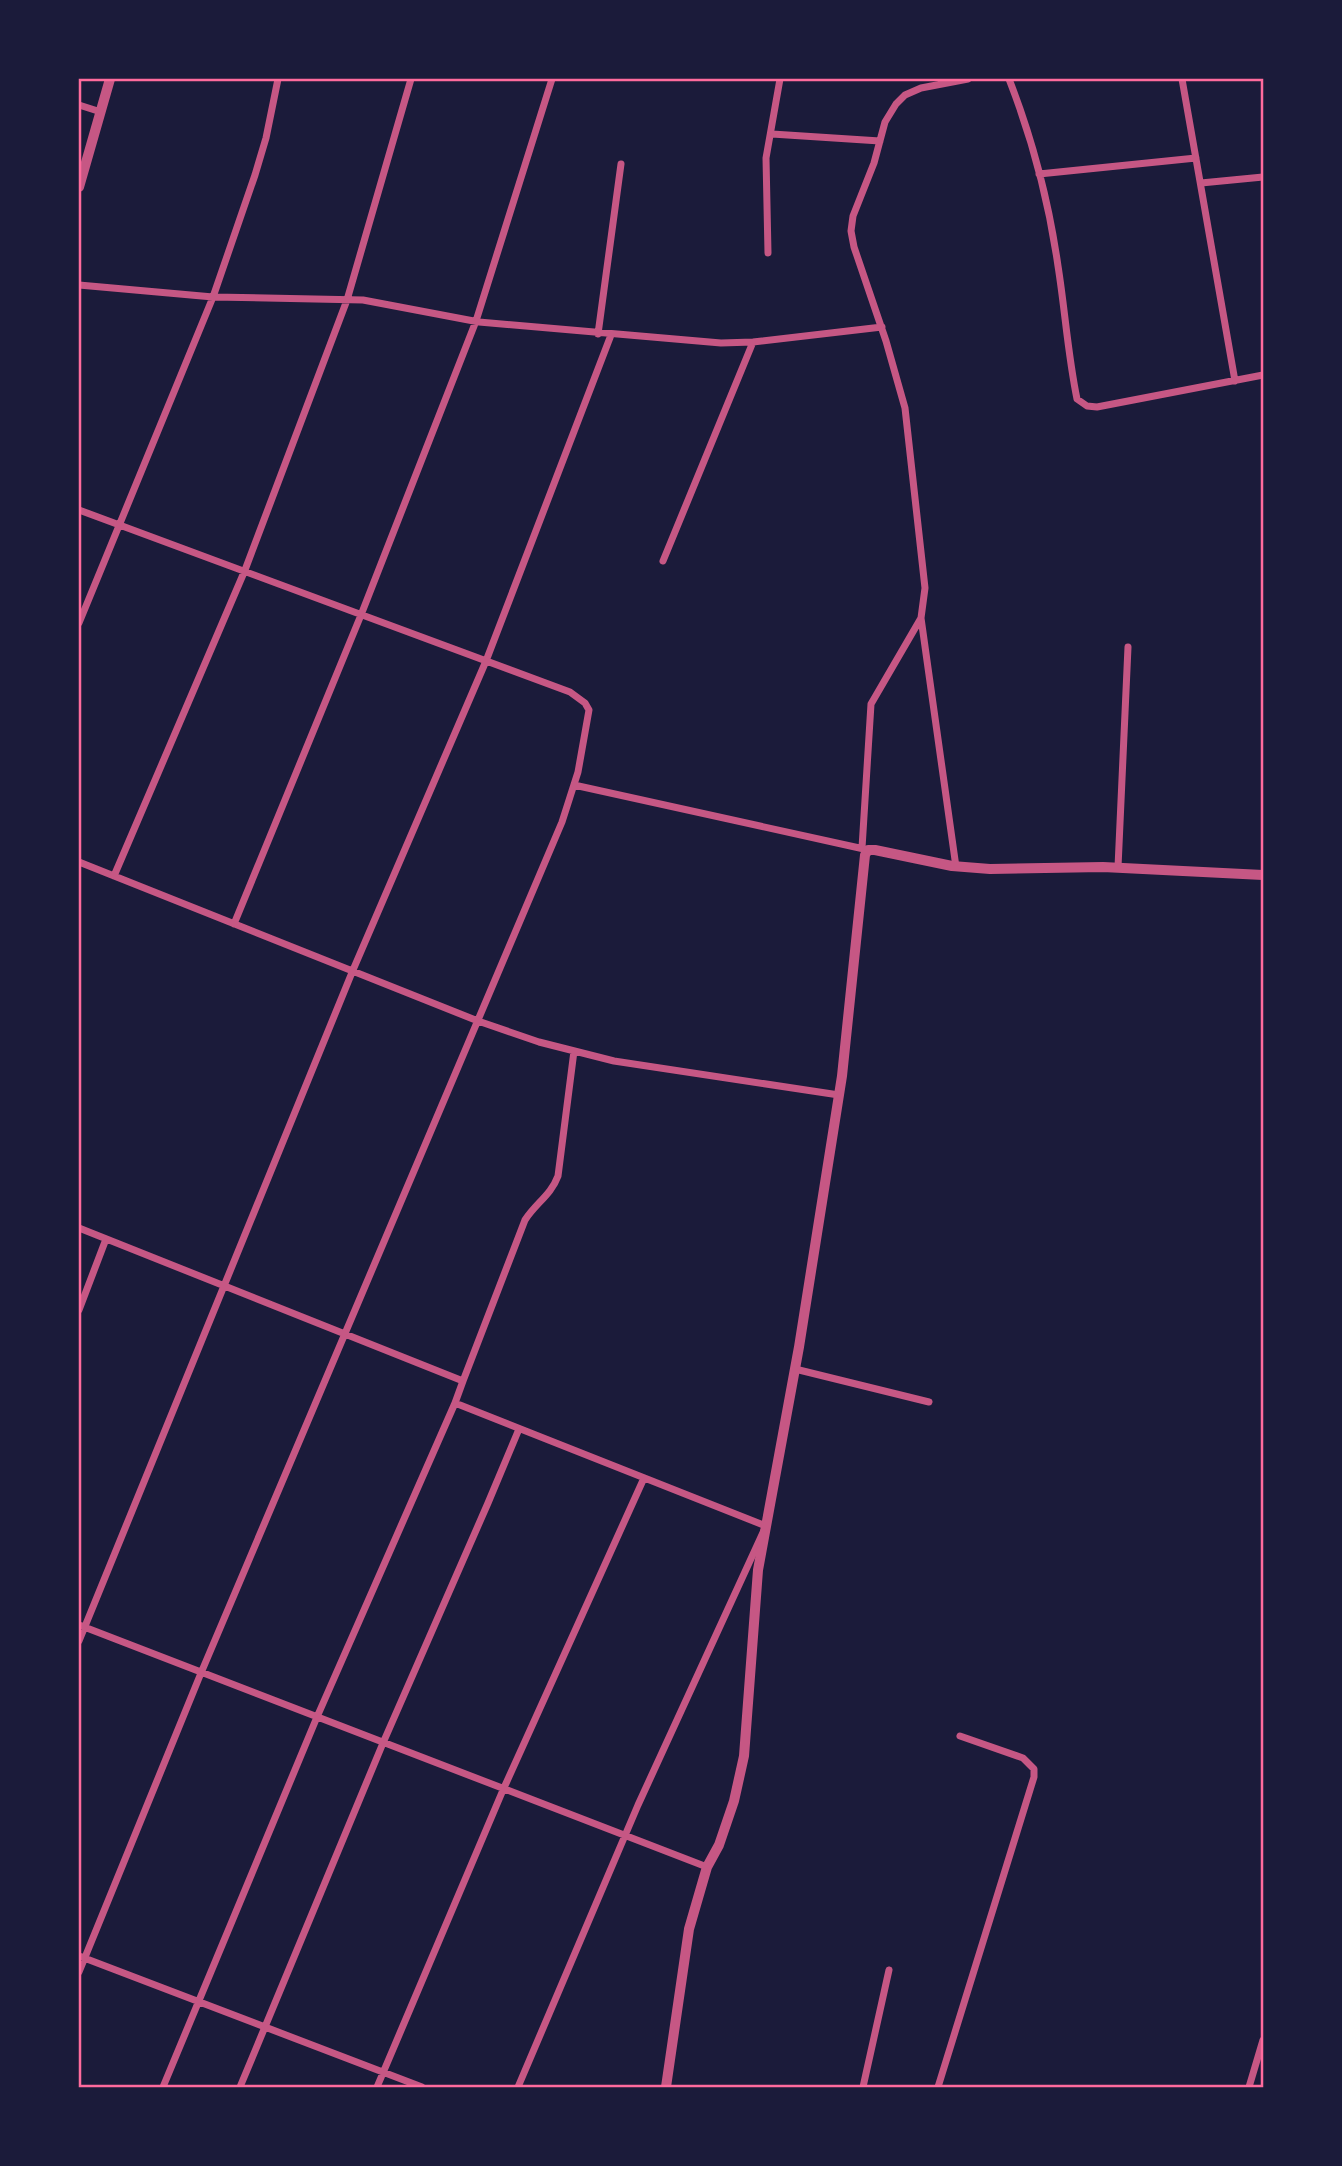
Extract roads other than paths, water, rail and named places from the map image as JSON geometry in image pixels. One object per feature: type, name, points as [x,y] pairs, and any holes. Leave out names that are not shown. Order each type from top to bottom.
[{"type":"street","points":[[79,187],[110,79]]},
{"type":"street","points":[[79,623],[212,297],[255,175],[278,79]]},
{"type":"street","points":[[114,876],[245,570],[347,300],[411,79]]},
{"type":"street","points":[[234,924],[361,615],[476,321],[552,79]]},
{"type":"street","points":[[768,253],[766,158],[780,79]]},
{"type":"street","points":[[956,867],[921,618],[925,588],[905,408],[851,231],[853,216],[886,122],[896,104],[905,95],[921,88],[968,79]]},
{"type":"street","points":[[1009,79],[1020,106],[1039,174],[1058,262],[1077,399],[1087,406],[1097,407],[1263,375]]},
{"type":"street","points":[[1182,79],[1235,381]]},
{"type":"street","points":[[79,105],[101,112]]},
{"type":"street","points":[[772,134],[880,141]]},
{"type":"street","points":[[1039,174],[1196,158]]},
{"type":"street","points":[[598,334],[621,164]]},
{"type":"street","points":[[1200,183],[1263,177]]},
{"type":"street","points":[[79,285],[212,297],[363,300],[476,321],[721,343],[753,342],[882,327]]},
{"type":"street","points":[[79,1641],[81,1626],[353,970],[486,661],[611,335]]},
{"type":"street","points":[[663,561],[753,342]]},
{"type":"street","points":[[79,510],[570,692],[585,703],[589,710],[574,785],[562,822],[81,1958],[79,1972]]},
{"type":"street","points":[[666,2085],[689,1929],[707,1867],[719,1845],[734,1801],[744,1756],[758,1570],[795,1368],[839,1095],[865,849],[871,704],[921,618]]},
{"type":"street","points":[[1118,867],[1128,647]]},
{"type":"street","points":[[574,785],[956,867],[1118,867],[1263,875]]},
{"type":"street","points":[[79,862],[478,1021],[539,1042],[614,1060],[839,1095]]},
{"type":"street","points":[[163,2087],[317,1717],[455,1404],[525,1220],[537,1203],[551,1191],[558,1176],[574,1051]]},
{"type":"street","points":[[79,1228],[463,1381]]},
{"type":"street","points":[[79,1310],[106,1239]]},
{"type":"street","points":[[795,1368],[929,1402]]},
{"type":"street","points":[[455,1404],[766,1526]]},
{"type":"street","points":[[240,2087],[383,1743],[519,1429]]},
{"type":"street","points":[[377,2087],[503,1790],[643,1478]]},
{"type":"street","points":[[518,2087],[624,1837],[766,1526]]},
{"type":"street","points":[[81,1626],[707,1867]]},
{"type":"street","points":[[938,2087],[1034,1777],[1034,1769],[1023,1758],[960,1736]]},
{"type":"street","points":[[81,1958],[422,2087]]},
{"type":"street","points":[[863,2087],[889,1970]]},
{"type":"street","points":[[1248,2087],[1263,2040]]}]
